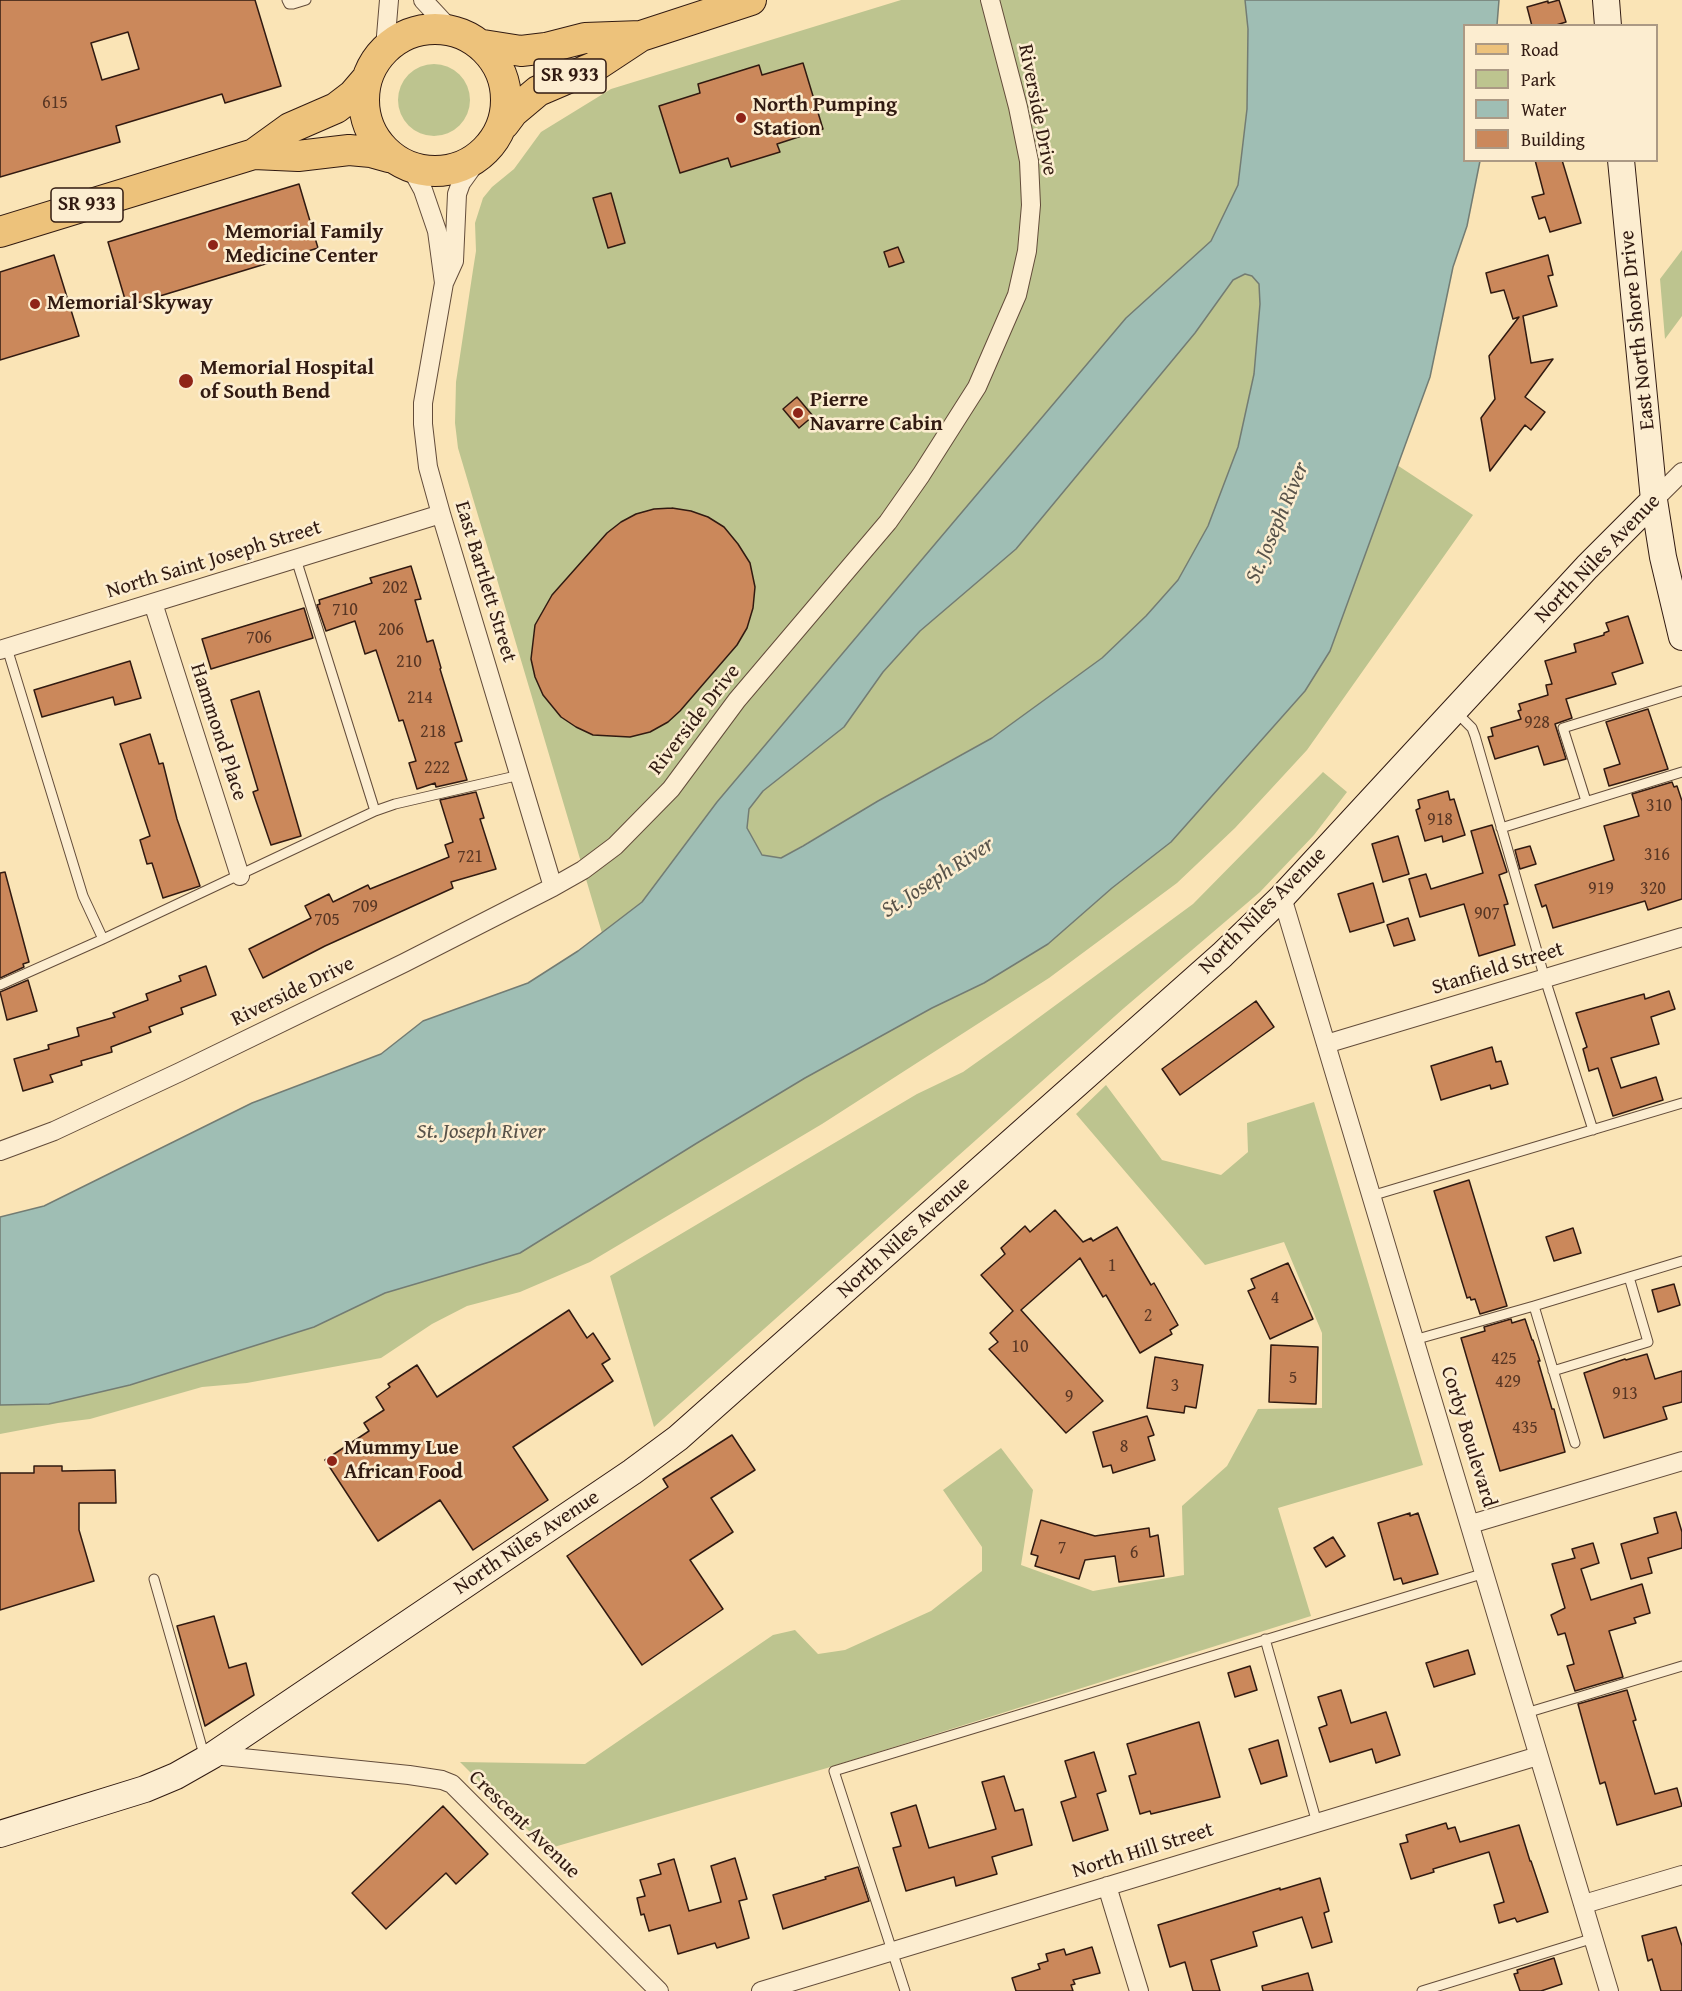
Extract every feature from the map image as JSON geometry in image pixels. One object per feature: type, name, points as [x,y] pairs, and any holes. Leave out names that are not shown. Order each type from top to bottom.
[{"type":"main road","name":"SR 933","points":[[254,154],[298,156],[349,150],[428,170],[444,170],[460,166],[479,158],[523,102],[538,91],[594,67],[641,36],[751,0]]},
{"type":"main road","name":"SR 933","points":[[0,232],[254,154],[290,128],[336,108],[353,95],[365,81],[373,63],[385,48],[405,35],[427,28],[451,30],[483,45],[521,51],[546,48],[585,38],[641,36]]},
{"type":"main road","points":[[483,45],[496,63],[503,79],[506,100],[504,124]]},
{"type":"main road","points":[[365,81],[368,120],[375,137],[400,162]]},
{"type":"street","points":[[385,48],[389,0]]},
{"type":"street","points":[[423,0],[451,30]]},
{"type":"street","name":"Riverside Drive","points":[[0,1151],[54,1131],[180,1072],[554,887],[583,870],[615,846],[671,789],[737,700],[888,522],[950,433],[977,387],[1017,295],[1027,251],[1031,205],[1029,161],[1018,107],[990,0]]},
{"type":"street","points":[[1606,0],[1608,24]]},
{"type":"street","name":"East Bartlett Street","points":[[444,283],[454,261],[457,194],[461,183],[479,158]]},
{"type":"street","name":"East Bartlett Street","points":[[400,162],[423,190],[437,231],[444,283],[425,383],[423,413],[428,467],[554,887]]},
{"type":"street","name":"East North Shore Drive","points":[[1621,162],[1654,500],[1663,557],[1682,637]]},
{"type":"street","name":"North Niles Avenue","points":[[0,1834],[145,1789],[176,1776],[209,1757],[632,1472],[678,1438],[1222,955],[1282,897],[1587,567],[1682,472]]},
{"type":"street","name":"North Saint Joseph Street","points":[[3,649],[441,514]]},
{"type":"street","name":"Hammond Place","points":[[153,603],[240,876]]},
{"type":"street","name":"Corby Boulevard","points":[[1282,897],[1609,1991]]},
{"type":"street","name":"Stanfield Street","points":[[1326,1044],[1682,937]]},
{"type":"street","points":[[1471,1524],[1682,1461]]},
{"type":"street","name":"North Hill Street","points":[[761,1991],[1538,1756]]},
{"type":"street","name":"Crescent Avenue","points":[[209,1757],[409,1775],[442,1780],[452,1784],[660,1991]]},
{"type":"street","points":[[1584,1904],[1682,1875]]},
{"type":"street","points":[[1107,1886],[1139,1991]]},
{"type":"lane","points":[[287,0],[289,4],[306,0]]},
{"type":"lane","points":[[296,559],[375,811]]},
{"type":"lane","points":[[3,649],[83,896],[103,939]]},
{"type":"lane","points":[[1586,801],[1563,729],[1682,691]]},
{"type":"lane","points":[[1455,711],[1472,728],[1545,979],[1593,1130]]},
{"type":"lane","points":[[1501,828],[1682,772]]},
{"type":"lane","points":[[0,985],[240,876],[375,811],[395,804],[520,775]]},
{"type":"lane","points":[[1371,1196],[1682,1103]]},
{"type":"lane","points":[[1414,1340],[1682,1261]]},
{"type":"lane","points":[[1553,1371],[1648,1342],[1629,1277]]},
{"type":"lane","points":[[1534,1306],[1575,1443]]},
{"type":"lane","points":[[905,1991],[834,1771],[1485,1573]]},
{"type":"lane","points":[[154,1579],[209,1757]]},
{"type":"lane","points":[[1265,1639],[1317,1823]]},
{"type":"lane","points":[[1526,1713],[1682,1666]]},
{"type":"lane","points":[[1422,1991],[1455,1986],[1594,1938]]},
{"type":"green space","points":[[901,0],[1245,0],[1248,29],[1247,109],[1238,185],[1226,210],[1252,276],[1259,284],[1260,304],[1254,373],[1238,447],[1208,526],[1178,580],[1146,616],[1102,658],[992,738],[781,858],[689,840],[642,902],[602,933],[458,448],[455,423],[456,382],[476,251],[475,223],[483,198],[492,187],[514,169],[541,132],[611,89]]},
{"type":"green space","points":[[441,64],[460,74],[468,86],[470,100],[468,114],[460,126],[448,134],[427,136],[408,126],[400,114],[398,93],[408,74],[420,66]]},
{"type":"green space","points":[[1682,250],[1682,316],[1665,339],[1660,279]]},
{"type":"green space","points":[[1397,465],[1473,515],[1307,750],[1235,828],[1177,883],[1049,978],[822,1124],[590,1262],[520,1292],[467,1306],[432,1324],[381,1358],[247,1383],[202,1387],[90,1419],[0,1434],[0,1405],[49,1404],[130,1385],[314,1327],[385,1293],[520,1253],[805,1078],[932,1008],[984,983],[1048,944],[1112,888],[1171,842],[1369,539]]},
{"type":"green space","points":[[1323,772],[1347,792],[1314,835],[1260,892],[1124,1008],[654,1427],[610,1276],[917,1094],[963,1072],[1193,904]]},
{"type":"green space","points":[[1106,1085],[1162,1160],[1221,1175],[1248,1152],[1247,1123],[1314,1102],[1423,1465],[1278,1508],[1311,1616],[827,1768],[547,1849],[460,1762],[585,1764],[773,1635],[795,1630],[818,1654],[845,1650],[931,1611],[982,1571],[982,1547],[943,1490],[1001,1448],[1033,1490],[1021,1565],[1093,1591],[1184,1575],[1182,1506],[1227,1466],[1258,1409],[1322,1408],[1322,1333],[1284,1242],[1205,1265],[1076,1114]]},
{"type":"water","name":"St. Joseph River","points":[[1245,0],[1499,0],[1497,24],[1463,24],[1463,162],[1480,162],[1467,226],[1453,267],[1430,377],[1330,651],[1305,691],[1171,842],[1112,888],[1048,944],[984,983],[932,1008],[805,1078],[520,1253],[385,1293],[314,1327],[130,1385],[49,1404],[0,1405],[0,1217],[44,1206],[252,1103],[381,1054],[423,1021],[528,983],[578,951],[642,902],[717,802],[1126,318],[1211,241],[1238,185],[1247,109],[1248,29]],"holes":[[[1245,274],[1252,276],[1259,284],[1260,304],[1254,374],[1238,447],[1208,526],[1178,580],[1146,616],[1102,658],[992,738],[781,858],[762,855],[747,828],[749,809],[763,791],[844,727],[883,672],[920,631],[1016,549],[1195,333],[1233,280]]]},
{"type":"building","points":[[0,0],[255,0],[281,86],[225,103],[222,94],[116,126],[120,142],[0,177]],"holes":[[[128,32],[139,69],[102,80],[91,43]]]},
{"type":"building","points":[[1559,0],[1566,22],[1531,24],[1527,7],[1548,1],[1548,3]]},
{"type":"building","name":"North Pumping Station","points":[[803,63],[823,129],[777,144],[780,152],[731,167],[728,158],[680,173],[659,106],[700,93],[698,84],[759,65],[762,75]]},
{"type":"building","points":[[1536,162],[1563,162],[1581,223],[1550,232],[1545,217],[1539,219],[1532,197],[1544,194]]},
{"type":"building","name":"Memorial Family Medicine Center","points":[[299,184],[318,248],[127,306],[108,242]]},
{"type":"building","points":[[611,193],[625,243],[608,248],[593,198]]},
{"type":"building","points":[[898,247],[904,262],[889,267],[884,252]]},
{"type":"building","name":"Memorial Skyway","points":[[54,255],[79,336],[0,360],[0,272]]},
{"type":"building","points":[[1548,255],[1553,275],[1548,276],[1557,306],[1523,316],[1531,363],[1553,359],[1525,397],[1545,412],[1531,430],[1525,425],[1490,471],[1481,418],[1495,399],[1489,356],[1519,317],[1513,319],[1504,290],[1491,293],[1486,273]]},
{"type":"building","name":"Pierre Navarre Cabin","points":[[797,397],[813,416],[799,428],[783,409]]},
{"type":"building","points":[[672,508],[708,517],[724,527],[750,563],[755,587],[753,608],[747,628],[737,645],[668,722],[650,732],[630,737],[593,735],[561,717],[543,695],[535,677],[531,659],[535,625],[552,595],[607,533],[636,514],[654,509]]},
{"type":"building","points":[[411,566],[421,599],[415,600],[427,642],[433,640],[462,741],[455,743],[467,780],[436,787],[435,783],[417,789],[409,763],[416,761],[403,720],[399,721],[376,650],[365,654],[355,621],[326,631],[317,605],[320,604],[319,600],[372,583],[370,578]]},
{"type":"building","points":[[304,608],[313,638],[211,669],[202,639]]},
{"type":"building","points":[[1628,616],[1643,663],[1612,673],[1616,684],[1566,699],[1572,718],[1555,724],[1566,759],[1544,765],[1538,746],[1495,759],[1488,737],[1493,736],[1491,728],[1521,719],[1518,711],[1521,710],[1519,704],[1548,695],[1546,685],[1552,684],[1545,661],[1576,652],[1574,644],[1604,635],[1609,631],[1606,623]]},
{"type":"building","points":[[130,661],[141,698],[115,705],[113,697],[42,717],[34,690]]},
{"type":"building","points":[[259,691],[301,836],[271,845],[253,792],[258,790],[231,700]]},
{"type":"building","points":[[1648,709],[1668,769],[1609,786],[1604,769],[1620,764],[1606,722]]},
{"type":"building","points":[[150,734],[159,764],[163,763],[177,819],[200,886],[163,898],[152,863],[147,864],[140,840],[150,836],[120,744]]},
{"type":"building","points":[[1672,782],[1674,787],[1677,786],[1682,801],[1682,899],[1648,910],[1645,901],[1553,928],[1546,905],[1542,907],[1535,885],[1614,860],[1604,826],[1639,816],[1632,794]]},
{"type":"building","points":[[1448,791],[1450,800],[1454,799],[1465,835],[1443,842],[1442,836],[1425,841],[1416,810],[1420,808],[1418,800]]},
{"type":"building","points":[[476,792],[484,818],[480,819],[496,869],[451,882],[453,888],[325,946],[263,978],[249,949],[311,918],[305,906],[329,894],[333,902],[368,885],[370,889],[449,857],[445,845],[453,842],[440,800]]},
{"type":"building","points":[[1492,825],[1507,872],[1499,875],[1508,904],[1504,905],[1515,945],[1479,956],[1464,904],[1420,917],[1409,879],[1426,874],[1431,889],[1483,873],[1471,831]]},
{"type":"building","points":[[1398,836],[1409,874],[1383,882],[1372,844]]},
{"type":"building","points":[[1530,846],[1536,864],[1520,869],[1515,850]]},
{"type":"building","points":[[5,872],[29,962],[23,964],[24,967],[0,978],[0,873]]},
{"type":"building","points":[[1373,883],[1384,922],[1350,932],[1338,894]]},
{"type":"building","points":[[1408,918],[1415,940],[1394,946],[1387,925]]},
{"type":"building","points":[[206,966],[216,995],[181,1008],[183,1014],[149,1027],[151,1032],[111,1047],[112,1052],[81,1061],[82,1065],[50,1075],[53,1082],[23,1091],[14,1059],[49,1049],[48,1045],[79,1036],[77,1028],[115,1017],[113,1013],[148,1000],[146,994],[181,981],[179,976]]},
{"type":"building","points":[[28,980],[37,1011],[7,1020],[0,992]]},
{"type":"building","points":[[1669,991],[1675,1009],[1651,1017],[1659,1044],[1611,1058],[1621,1088],[1656,1077],[1663,1100],[1613,1116],[1598,1068],[1589,1071],[1583,1049],[1587,1047],[1576,1013],[1644,994],[1645,999]]},
{"type":"building","points":[[1256,1001],[1274,1027],[1180,1095],[1162,1069]]},
{"type":"building","points":[[1492,1047],[1496,1062],[1501,1061],[1508,1084],[1491,1089],[1490,1085],[1441,1100],[1431,1066]]},
{"type":"building","points":[[1469,1180],[1507,1306],[1480,1314],[1475,1299],[1467,1298],[1434,1191]]},
{"type":"building","points":[[1055,1210],[1083,1242],[1091,1238],[1093,1241],[1117,1227],[1151,1285],[1154,1283],[1178,1325],[1170,1330],[1172,1334],[1140,1353],[1106,1295],[1103,1297],[1080,1258],[1021,1310],[1103,1401],[1066,1433],[989,1349],[998,1342],[990,1333],[1013,1311],[981,1275],[1005,1254],[1001,1248],[1025,1226],[1030,1232]]},
{"type":"building","points":[[1573,1228],[1581,1253],[1554,1261],[1546,1237]]},
{"type":"building","points":[[1288,1263],[1313,1319],[1270,1339],[1248,1291],[1255,1288],[1251,1279]]},
{"type":"building","points":[[1674,1284],[1680,1305],[1658,1312],[1652,1290]]},
{"type":"building","points":[[569,1310],[587,1338],[593,1333],[610,1359],[602,1364],[613,1381],[513,1447],[548,1500],[473,1550],[440,1500],[378,1541],[325,1460],[369,1431],[364,1423],[384,1410],[376,1397],[390,1387],[388,1384],[417,1365],[437,1397]]},
{"type":"building","points":[[1511,1319],[1512,1323],[1525,1319],[1540,1361],[1538,1361],[1565,1452],[1500,1471],[1461,1338],[1485,1331],[1484,1327]]},
{"type":"building","points":[[1271,1345],[1318,1347],[1316,1404],[1269,1402]]},
{"type":"building","points":[[1647,1354],[1655,1379],[1682,1371],[1682,1402],[1663,1407],[1667,1419],[1604,1438],[1584,1373]]},
{"type":"building","points":[[1155,1357],[1203,1365],[1196,1408],[1185,1406],[1184,1413],[1147,1408]]},
{"type":"building","points":[[1147,1416],[1154,1435],[1148,1437],[1155,1460],[1113,1473],[1111,1465],[1103,1467],[1093,1432]]},
{"type":"building","points":[[732,1435],[755,1470],[711,1498],[733,1532],[690,1560],[723,1609],[642,1665],[567,1556],[668,1487],[663,1479]]},
{"type":"building","points":[[34,1466],[62,1466],[62,1471],[115,1470],[116,1503],[79,1503],[79,1530],[94,1581],[0,1610],[0,1473],[34,1473]]},
{"type":"building","points":[[1676,1512],[1682,1532],[1682,1548],[1648,1558],[1652,1573],[1631,1579],[1621,1544],[1658,1533],[1654,1518]]},
{"type":"building","points":[[1410,1513],[1410,1516],[1418,1513],[1438,1574],[1403,1584],[1401,1578],[1394,1580],[1378,1523]]},
{"type":"building","points":[[1041,1520],[1095,1536],[1149,1528],[1150,1537],[1158,1535],[1164,1576],[1119,1582],[1115,1556],[1085,1560],[1079,1579],[1035,1566],[1038,1556],[1031,1554]]},
{"type":"building","points":[[1333,1537],[1345,1556],[1326,1567],[1314,1548]]},
{"type":"building","points":[[1593,1543],[1599,1563],[1581,1569],[1591,1600],[1642,1584],[1650,1613],[1634,1618],[1636,1623],[1609,1631],[1623,1677],[1575,1691],[1567,1666],[1574,1664],[1565,1633],[1558,1635],[1551,1615],[1565,1608],[1552,1564],[1575,1558],[1572,1549]]},
{"type":"building","points":[[214,1616],[229,1668],[246,1663],[254,1695],[205,1726],[177,1626]]},
{"type":"building","points":[[1468,1650],[1475,1674],[1434,1687],[1426,1663]]},
{"type":"building","points":[[1250,1666],[1257,1690],[1235,1697],[1228,1673]]},
{"type":"building","points":[[1341,1690],[1351,1723],[1386,1712],[1400,1755],[1376,1763],[1372,1749],[1330,1762],[1319,1728],[1327,1725],[1318,1697]]},
{"type":"building","points":[[1627,1690],[1636,1720],[1633,1721],[1655,1794],[1677,1788],[1682,1806],[1617,1825],[1605,1782],[1600,1784],[1578,1704]]},
{"type":"building","points":[[1199,1722],[1220,1797],[1151,1814],[1150,1811],[1140,1814],[1129,1776],[1136,1774],[1127,1744]]},
{"type":"building","points":[[1278,1740],[1287,1776],[1261,1784],[1249,1749]]},
{"type":"building","points":[[1094,1752],[1106,1791],[1097,1794],[1108,1830],[1073,1841],[1061,1802],[1076,1797],[1065,1761]]},
{"type":"building","points":[[1004,1776],[1015,1811],[1023,1809],[1032,1845],[992,1857],[997,1874],[956,1886],[954,1877],[906,1891],[893,1848],[901,1846],[891,1813],[916,1805],[929,1848],[996,1829],[982,1782]]},
{"type":"building","points":[[443,1806],[488,1854],[456,1884],[446,1873],[386,1929],[352,1893]]},
{"type":"building","points":[[1446,1823],[1448,1829],[1455,1827],[1460,1842],[1519,1825],[1548,1912],[1517,1922],[1515,1918],[1499,1923],[1494,1905],[1504,1902],[1489,1852],[1433,1869],[1434,1872],[1411,1879],[1400,1844],[1408,1842],[1406,1835]]},
{"type":"building","points":[[735,1858],[747,1899],[739,1901],[749,1938],[717,1948],[715,1943],[678,1954],[670,1925],[649,1931],[644,1914],[641,1915],[637,1898],[645,1896],[640,1880],[661,1874],[658,1864],[674,1859],[689,1911],[721,1902],[711,1866]]},
{"type":"building","points":[[858,1867],[869,1901],[783,1929],[773,1895]]},
{"type":"building","points":[[1320,1878],[1329,1911],[1324,1913],[1332,1942],[1312,1948],[1302,1917],[1253,1932],[1257,1946],[1211,1960],[1220,1991],[1193,1991],[1185,1962],[1170,1967],[1158,1925]]},
{"type":"building","points":[[1676,1927],[1682,1946],[1682,1991],[1661,1991],[1652,1959],[1648,1961],[1642,1936]]},
{"type":"building","points":[[1092,1947],[1100,1973],[1073,1980],[1075,1984],[1071,1985],[1073,1991],[1016,1991],[1012,1978],[1040,1969],[1038,1964],[1048,1961],[1046,1954],[1064,1949],[1066,1955]]},
{"type":"building","points":[[1554,1958],[1562,1984],[1541,1991],[1520,1991],[1514,1974],[1518,1973],[1517,1970]]},
{"type":"building","points":[[1308,1973],[1313,1991],[1263,1991],[1262,1986]]},
{"type":"place","name":"North Pumping Station","points":[[741,118]]},
{"type":"place","name":"Memorial Family Medicine Center","points":[[213,245]]},
{"type":"place","name":"Memorial Skyway","points":[[35,304]]},
{"type":"place","name":"Memorial Hospital of South Bend","points":[[186,381]]},
{"type":"place","name":"Pierre Navarre Cabin","points":[[798,413]]},
{"type":"place","name":"Mummy Lue African Food","points":[[332,1461]]}]
